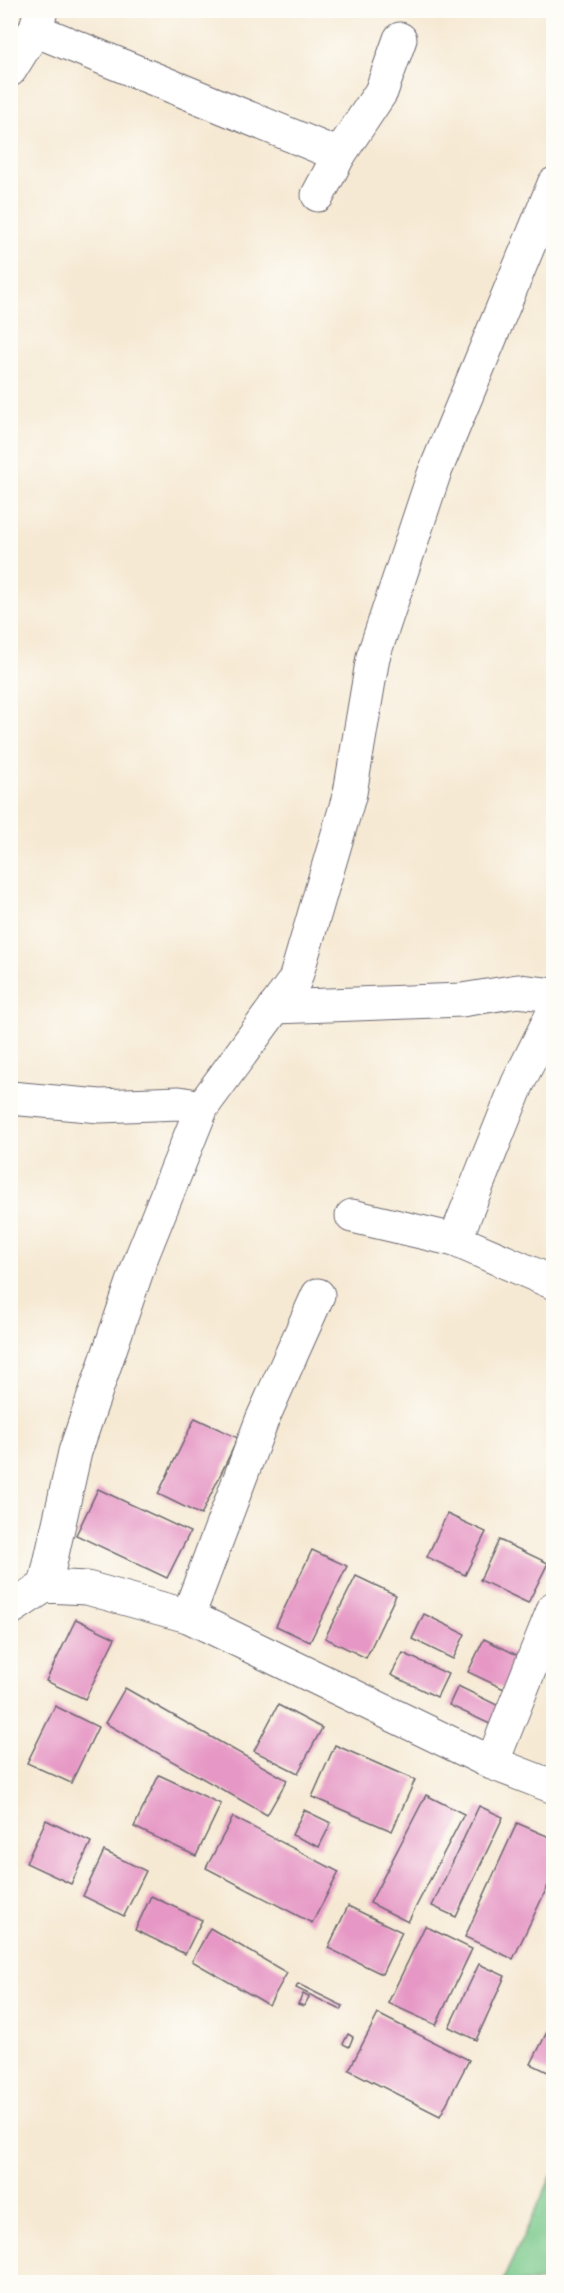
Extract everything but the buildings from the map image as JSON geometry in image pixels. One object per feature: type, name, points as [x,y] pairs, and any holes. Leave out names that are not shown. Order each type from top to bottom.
[{"type":"street","points":[[10,70],[38,20],[339,155]]},
{"type":"street","points":[[318,195],[339,155],[381,92],[400,39]]},
{"type":"street","points":[[45,1586],[75,1452],[142,1256],[202,1107],[295,980],[350,793],[373,657],[434,474],[554,184]]},
{"type":"street","points":[[275,1007],[462,1000],[518,991],[554,995]]},
{"type":"street","points":[[455,1240],[518,1083],[554,1011]]},
{"type":"street","points":[[10,1098],[100,1106],[179,1103],[202,1107]]},
{"type":"street","points":[[352,1216],[455,1240],[554,1282]]},
{"type":"street","points":[[188,1616],[262,1420],[318,1295]]},
{"type":"street","points":[[10,1609],[45,1586],[87,1588],[188,1616],[492,1763],[554,1787]]},
{"type":"street","points":[[492,1763],[554,1608]]},
{"type":"green space","points":[[553,2173],[553,2282],[502,2282]]}]
